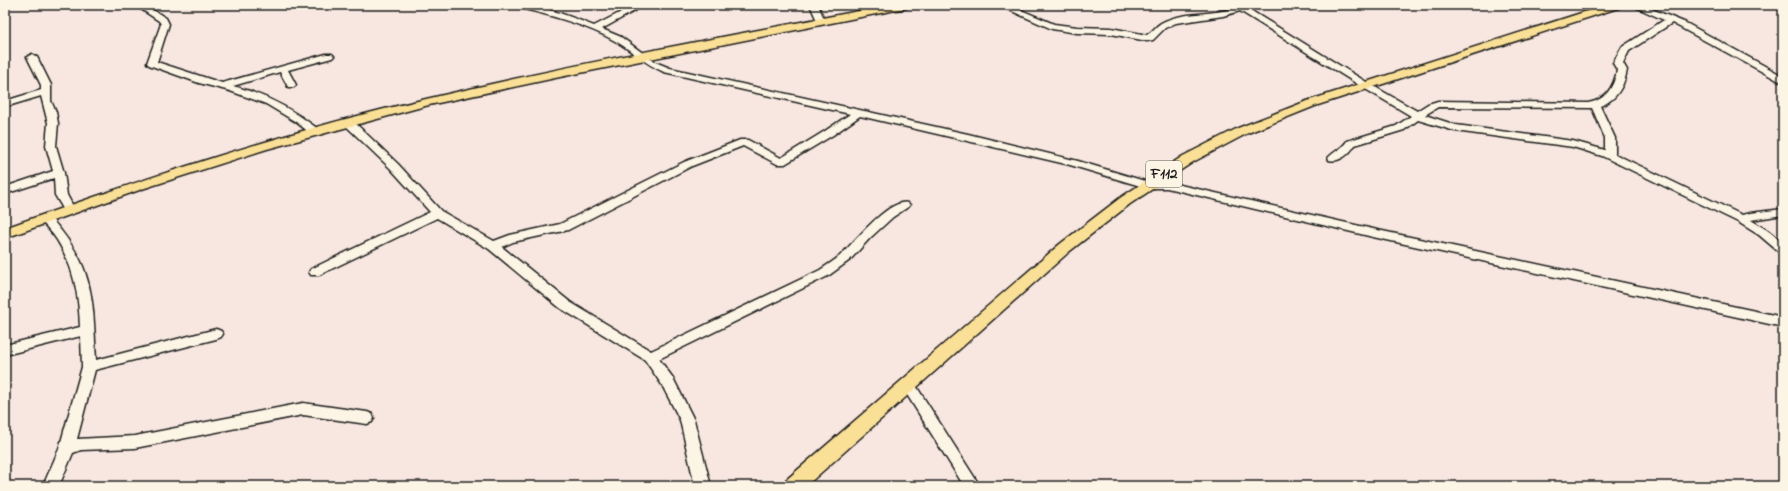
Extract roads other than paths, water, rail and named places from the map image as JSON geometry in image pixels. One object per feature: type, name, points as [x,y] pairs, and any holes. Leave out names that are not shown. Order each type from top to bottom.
[{"type":"main road","points":[[5,233],[212,161],[348,122],[503,85],[821,21],[866,9],[906,5]]},
{"type":"main road","name":"F112","points":[[793,486],[1025,282],[1103,217],[1147,185],[1184,161],[1222,141],[1279,115],[1365,85],[1617,5]]},
{"type":"street","points":[[139,5],[146,11],[163,20],[165,24],[152,63],[202,81],[223,86],[269,102],[300,120],[314,131]]},
{"type":"street","points":[[519,5],[558,15],[618,39],[652,64],[667,70],[859,112],[1074,163],[1147,185],[1167,185],[1373,233],[1783,322]]},
{"type":"street","points":[[595,29],[641,5]]},
{"type":"street","points":[[814,5],[821,21]]},
{"type":"street","points":[[1002,5],[1052,26],[1077,30],[1111,31],[1147,38],[1150,38],[1166,24],[1225,15],[1239,7],[1365,85],[1417,115],[1454,128],[1573,144],[1610,154],[1697,199],[1743,219],[1758,228],[1783,249]]},
{"type":"street","points":[[1635,5],[1671,20],[1728,49],[1783,80]]},
{"type":"street","points":[[1333,158],[1346,151],[1351,143],[1400,128],[1432,106],[1447,103],[1595,105],[1610,98],[1616,90],[1622,70],[1618,63],[1626,49],[1671,20]]},
{"type":"street","points":[[32,56],[46,85],[46,92],[53,123],[51,146],[59,173],[61,195],[69,210]]},
{"type":"street","points":[[223,86],[252,76],[283,70],[329,56]]},
{"type":"street","points":[[283,70],[291,85]]},
{"type":"street","points":[[5,104],[46,92]]},
{"type":"street","points":[[1595,105],[1610,138],[1610,154]]},
{"type":"street","points":[[493,246],[510,239],[564,227],[688,164],[744,142],[781,162],[829,133],[859,112]]},
{"type":"street","points":[[348,122],[394,166],[437,213],[493,246],[565,304],[650,357],[668,382],[687,420],[703,486]]},
{"type":"street","points":[[5,191],[59,173]]},
{"type":"street","points":[[650,357],[824,273],[846,257],[866,235],[889,215],[904,205]]},
{"type":"street","points":[[1743,219],[1750,216],[1783,212]]},
{"type":"street","points":[[315,272],[437,213]]},
{"type":"street","points":[[46,218],[62,239],[80,272],[88,330],[89,367],[67,449],[51,486]]},
{"type":"street","points":[[5,350],[88,330]]},
{"type":"street","points":[[89,367],[216,334]]},
{"type":"street","points":[[908,385],[972,486]]},
{"type":"street","points":[[67,449],[80,444],[135,442],[303,409],[368,418]]}]
